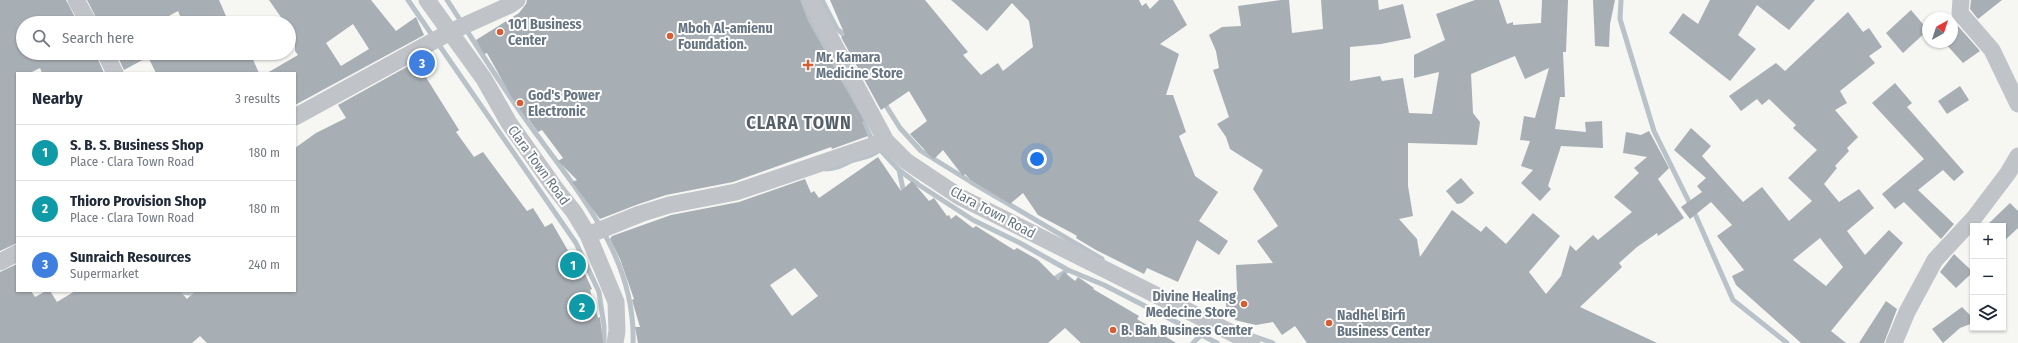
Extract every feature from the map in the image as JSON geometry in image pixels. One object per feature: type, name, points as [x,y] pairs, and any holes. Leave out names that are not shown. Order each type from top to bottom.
[{"type":"street","points":[[76,0],[85,16]]},
{"type":"street","name":"Clara Town Road","points":[[427,0],[484,79],[509,123],[554,188],[574,212],[588,235],[616,302],[617,331],[615,343]]},
{"type":"street","points":[[296,116],[450,32],[510,5],[517,0]]},
{"type":"street","name":"Clara Town Road","points":[[810,0],[886,141],[906,161],[960,197],[1252,343]]},
{"type":"street","points":[[1961,0],[1960,13],[1992,50],[2018,104]]},
{"type":"street","points":[[108,60],[114,72]]},
{"type":"street","points":[[588,235],[640,214],[669,205],[736,192],[886,141]]},
{"type":"street","points":[[1894,343],[1907,312],[1935,260],[2013,178],[2018,156]]},
{"type":"street","points":[[0,262],[16,254]]},
{"type":"building","points":[[0,0],[66,0],[74,16],[16,16],[16,60],[98,60],[104,72],[42,72],[40,68],[32,72],[16,72],[16,243],[0,251]]},
{"type":"building","points":[[87,0],[219,0],[226,16],[180,16],[178,11],[169,16],[95,16]]},
{"type":"building","points":[[269,0],[371,0],[396,31],[416,17],[424,35],[296,104],[296,72],[269,72],[289,60],[296,60],[296,56],[298,55],[296,52],[296,16],[280,16]],"holes":[[[353,24],[369,49],[341,66],[326,43]]]},
{"type":"building","points":[[527,0],[800,0],[808,21],[864,121],[862,122],[868,136],[832,149],[831,147],[733,182],[666,195],[600,219],[572,182],[577,180],[558,161],[563,158],[542,130],[538,132],[528,118],[527,119],[511,96],[487,53],[484,54],[476,40],[519,13],[526,4]]},
{"type":"building","points":[[830,0],[925,0],[968,52],[963,55],[981,75],[998,63],[1003,71],[1033,47],[1029,21],[1012,3],[987,31],[951,0],[1139,0],[1142,6],[1146,3],[1150,9],[1159,0],[1173,0],[1187,25],[1160,44],[1179,54],[1166,95],[1173,95],[1186,132],[1179,136],[1195,176],[1218,192],[1199,221],[1228,241],[1219,255],[1197,240],[1178,282],[1147,268],[1144,274],[1096,250],[1076,238],[1077,236],[1038,215],[1023,193],[1010,204],[971,180],[965,174],[963,176],[943,150],[934,159],[910,134],[927,121],[909,91],[881,110],[841,37],[845,35]]},
{"type":"building","points":[[1289,0],[1292,33],[1323,29],[1321,0],[1378,0],[1379,10],[1403,4],[1411,38],[1381,44],[1350,47],[1350,81],[1380,76],[1382,81],[1403,78],[1409,113],[1432,114],[1439,72],[1414,78],[1414,55],[1445,40],[1436,14],[1475,0],[1499,0],[1507,24],[1513,22],[1513,25],[1541,23],[1542,0],[1568,0],[1566,52],[1563,52],[1565,97],[1560,97],[1555,129],[1586,132],[1585,122],[1602,121],[1603,148],[1561,146],[1548,186],[1551,189],[1540,201],[1521,183],[1533,170],[1521,166],[1530,141],[1520,140],[1524,116],[1535,118],[1549,68],[1525,79],[1515,56],[1471,74],[1473,113],[1480,122],[1477,145],[1408,143],[1408,186],[1413,216],[1399,219],[1417,239],[1420,257],[1452,210],[1481,232],[1486,226],[1506,244],[1533,213],[1560,236],[1529,272],[1546,294],[1561,276],[1570,245],[1576,251],[1593,235],[1598,240],[1632,212],[1614,197],[1639,173],[1634,168],[1647,157],[1623,153],[1626,132],[1641,135],[1649,131],[1669,168],[1658,179],[1684,218],[1658,236],[1657,233],[1637,247],[1619,263],[1622,267],[1580,307],[1657,343],[1307,343],[1295,326],[1282,335],[1273,322],[1256,325],[1235,320],[1233,311],[1227,312],[1225,296],[1231,296],[1231,292],[1237,291],[1236,265],[1273,263],[1257,241],[1278,226],[1253,189],[1263,170],[1230,149],[1226,137],[1217,124],[1229,117],[1213,70],[1219,68],[1216,51],[1209,35],[1222,27],[1241,26],[1238,6]]},
{"type":"building","points":[[1593,0],[1615,0],[1610,24],[1609,47],[1595,46]]},
{"type":"building","points":[[1710,0],[1815,0],[1789,30],[1757,5],[1738,35],[1756,49],[1730,81],[1669,33],[1683,13],[1698,24]]},
{"type":"building","points":[[1971,0],[2002,0],[1978,19],[1970,9]]},
{"type":"building","points":[[1911,10],[1922,23],[1922,36],[1903,53],[1886,33]]},
{"type":"building","points":[[1848,12],[1863,32],[1869,28],[1882,47],[1869,56],[1875,63],[1840,91],[1847,103],[1835,110],[1858,137],[1847,148],[1849,151],[1835,166],[1837,168],[1824,184],[1839,202],[1859,189],[1874,208],[1847,231],[1865,255],[1889,230],[1903,243],[1831,331],[1846,343],[1801,343],[1736,285],[1732,276],[1744,270],[1717,236],[1732,225],[1711,202],[1690,219],[1681,207],[1702,192],[1697,186],[1706,178],[1674,150],[1691,128],[1711,146],[1702,156],[1743,202],[1762,187],[1789,221],[1812,201],[1788,178],[1817,150],[1793,128],[1796,125],[1769,99],[1762,105],[1757,99],[1741,111],[1729,96],[1776,63],[1785,71]],"holes":[[[1820,238],[1843,267],[1826,286],[1793,260]]]},
{"type":"building","points":[[1958,26],[1980,51],[1963,63],[1949,48],[1958,48]]},
{"type":"building","points":[[432,53],[436,64],[422,71],[459,130],[456,132],[474,157],[483,152],[527,211],[533,208],[545,227],[552,223],[574,261],[578,259],[592,289],[590,290],[598,318],[600,317],[603,343],[207,343],[200,336],[192,343],[0,343],[0,272],[16,264],[16,292],[32,292],[35,297],[44,292],[51,292],[57,302],[73,292],[181,292],[187,299],[194,292],[296,292],[296,147],[316,133],[346,118],[338,105]]},
{"type":"building","points":[[119,60],[142,60],[124,70]]},
{"type":"building","points":[[150,60],[253,60],[259,72],[156,72]]},
{"type":"building","points":[[1895,83],[1912,103],[1907,107],[1964,172],[1954,181],[1943,170],[1918,190],[1954,224],[1941,239],[1904,202],[1895,209],[1882,194],[1924,159],[1872,103]]},
{"type":"building","points":[[1960,86],[1969,100],[1947,114],[1938,101]]},
{"type":"building","points":[[878,157],[901,191],[912,181],[929,201],[934,198],[947,216],[949,215],[951,219],[956,215],[973,228],[976,226],[1014,250],[1017,248],[1038,260],[1058,280],[1064,272],[1075,281],[1078,277],[1094,288],[1093,289],[1139,316],[1137,319],[1176,343],[1081,343],[1065,328],[1048,343],[638,343],[635,327],[640,327],[632,300],[634,299],[620,259],[610,239],[612,236],[671,215],[739,202],[805,179],[811,193],[814,191],[819,198]],"holes":[[[795,268],[818,296],[792,316],[770,285]]]},
{"type":"building","points":[[1461,178],[1474,193],[1462,203],[1457,204],[1446,191]]},
{"type":"building","points":[[2010,203],[2018,211],[2018,228],[2006,239],[2006,223],[1989,223]]},
{"type":"building","points":[[1954,254],[1970,269],[1970,275],[1956,288],[1940,272]]},
{"type":"building","points":[[1886,301],[1897,309],[1884,343],[1859,343]]},
{"type":"building","points":[[1962,307],[1970,315],[1970,324],[1960,328],[1943,343],[1932,329]]},
{"type":"waterway","points":[[408,0],[432,35]]},
{"type":"waterway","points":[[447,0],[508,94],[566,174],[600,226],[614,253],[625,282],[631,311],[633,343]]},
{"type":"waterway","points":[[799,0],[836,70],[842,76],[873,142],[899,170],[919,185],[973,220],[1020,243],[1068,270],[1104,285],[1217,343]]},
{"type":"waterway","points":[[822,0],[837,29],[848,38]]},
{"type":"waterway","points":[[1621,0],[1620,19],[1654,131],[1695,214],[1733,300],[1787,343]]},
{"type":"waterway","points":[[439,45],[576,243],[599,292],[604,326],[604,343]]},
{"type":"waterway","points":[[883,101],[900,128],[921,151],[1102,259]]},
{"type":"waterway","points":[[826,169],[871,155],[878,151]]},
{"type":"waterway","points":[[899,170],[903,189],[906,194]]},
{"type":"waterway","points":[[1051,281],[1068,270]]},
{"type":"waterway","points":[[182,292],[190,292]]},
{"type":"waterway","points":[[1193,343],[1200,336]]},
{"type":"waterway","points":[[1253,336],[1273,343]]},
{"type":"place","name":"101 Business Center","points":[[500,32]]},
{"type":"place","name":"Mboh Al-amienu Foundation.","points":[[670,36]]},
{"type":"place","name":"Sunraich Resources","points":[[422,63]]},
{"type":"place","name":"Mr. Kamara Medicine Store","points":[[808,65]]},
{"type":"place","name":"God's Power Electronic","points":[[520,103]]},
{"type":"place","name":"S. B. S. Business Shop","points":[[573,265]]},
{"type":"place","name":"Divine Healing Medecine Store","points":[[1244,304]]},
{"type":"place","name":"Thioro Provision Shop","points":[[582,307]]},
{"type":"place","name":"Nadhel Birfi Business Center","points":[[1329,323]]},
{"type":"place","name":"B. Bah Business Center","points":[[1113,330]]},
{"type":"district","name":"CLARA TOWN","points":[[799,123]]}]
